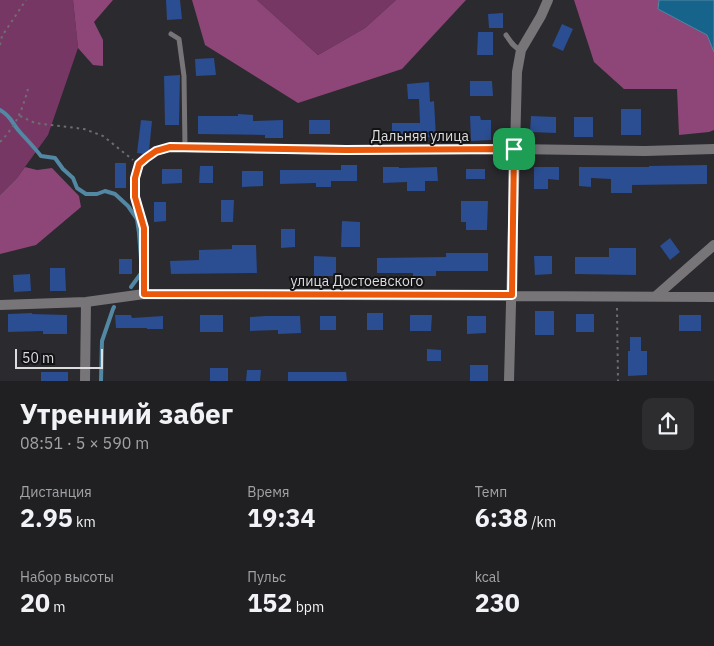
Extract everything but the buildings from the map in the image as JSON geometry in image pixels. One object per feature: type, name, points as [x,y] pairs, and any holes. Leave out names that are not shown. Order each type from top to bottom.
[{"type":"street","points":[[509,381],[517,72],[521,50],[548,0]]},
{"type":"street","name":"Дальняя улица","points":[[186,147],[346,150],[514,149],[644,151],[714,149]]},
{"type":"street","points":[[656,296],[714,245]]},
{"type":"street","name":"улица Достоевского","points":[[0,305],[86,302],[144,294],[714,296]]},
{"type":"street","points":[[85,381],[86,302]]},
{"type":"lane","points":[[144,294],[144,228],[135,197],[135,178],[139,164],[156,151],[170,147],[186,147],[184,76],[179,39],[171,34]]},
{"type":"lane","points":[[506,35],[517,49],[521,50]]},
{"type":"path","points":[[0,45],[2,36],[26,0]]},
{"type":"path","points":[[0,142],[10,132],[20,116],[28,90]]},
{"type":"path","points":[[20,116],[35,123],[84,129],[103,136],[139,164]]},
{"type":"path","points":[[617,296],[618,381]]},
{"type":"shaded area","points":[[0,0],[73,0],[78,48],[48,135],[17,178],[0,195]]},
{"type":"shaded area","points":[[73,0],[113,0],[94,22],[103,40],[103,66],[93,65],[78,48]]},
{"type":"shaded area","points":[[192,0],[257,0],[318,55],[365,28],[396,0],[466,0],[402,69],[298,103],[205,45]]},
{"type":"shaded area","points":[[257,0],[396,0],[365,28],[318,55]]},
{"type":"shaded area","points":[[574,0],[659,0],[658,9],[707,35],[714,52],[714,130],[679,135],[677,89],[624,89],[594,62]]},
{"type":"shaded area","points":[[25,167],[37,170],[52,168],[79,196],[81,207],[36,245],[0,254],[0,195]]},
{"type":"water","points":[[659,0],[714,0],[714,52],[707,35],[658,9]]},
{"type":"waterway","points":[[0,110],[9,117],[41,156],[55,158],[73,178],[77,188],[86,194],[97,194],[105,191],[115,194],[128,206],[137,219],[142,272],[131,287]]},
{"type":"waterway","points":[[101,381],[102,341],[114,307]]},
{"type":"route","points":[[170,147],[346,150],[514,149],[512,295],[144,294],[144,228],[135,197],[135,178],[139,164],[156,151],[170,147]]}]
